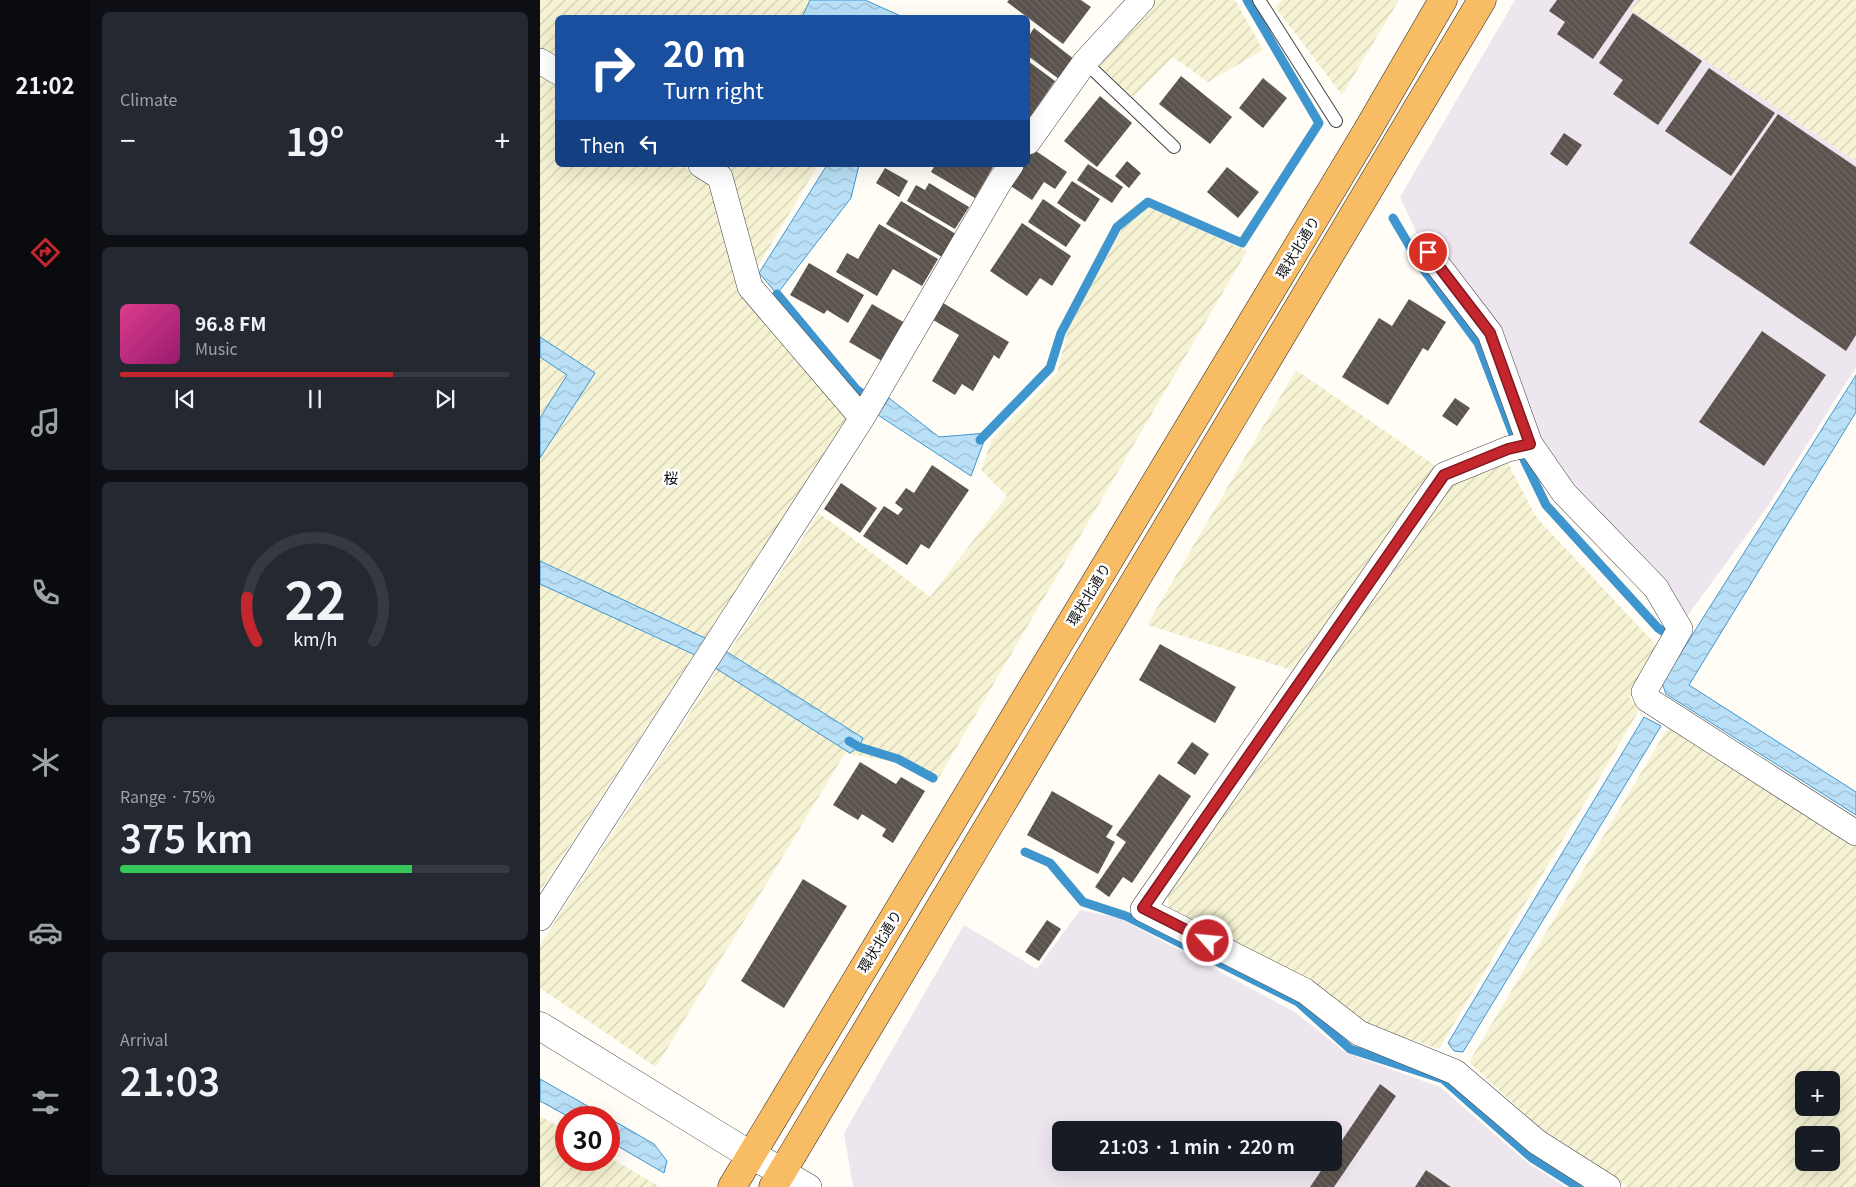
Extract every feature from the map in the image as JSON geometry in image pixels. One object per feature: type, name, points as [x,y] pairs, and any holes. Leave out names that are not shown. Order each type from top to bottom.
[{"type":"highway","name":"環状北通り","points":[[732,1187],[1367,131],[1443,0]]},
{"type":"highway","points":[[777,1179],[1482,0]]},
{"type":"street","points":[[1030,139],[1085,62],[1136,2]]},
{"type":"street","points":[[540,60],[555,70]]},
{"type":"street","points":[[704,167],[720,177],[750,287],[862,418]]},
{"type":"street","points":[[540,918],[862,418],[1010,167]]},
{"type":"street","points":[[1428,252],[1490,333],[1519,447],[1656,588],[1674,639],[1644,692],[1647,699],[1856,833]]},
{"type":"street","points":[[1519,447],[1444,475],[1143,908],[1305,991],[1359,1033],[1455,1072],[1538,1142],[1608,1187]]},
{"type":"street","points":[[543,1034],[750,1155],[777,1179],[809,1187]]},
{"type":"lane","points":[[1259,0],[1336,120]]},
{"type":"lane","points":[[1085,62],[1174,147]]},
{"type":"shaded area","points":[[540,0],[846,0],[874,15],[555,15],[555,58],[540,48]]},
{"type":"shaded area","points":[[1156,0],[1235,0],[1263,50],[1208,82],[1173,57],[1133,97],[1097,63]]},
{"type":"shaded area","points":[[1283,0],[1399,0],[1342,95],[1275,7]]},
{"type":"shaded area","points":[[1515,0],[1638,0],[1632,10],[1856,161],[1856,367],[1768,506],[1685,619],[1570,492],[1534,440],[1495,327],[1424,249],[1400,197]]},
{"type":"shaded area","points":[[1638,0],[1856,0],[1856,161],[1631,10]]},
{"type":"shaded area","points":[[540,74],[555,84],[555,167],[684,167],[710,183],[737,290],[851,414],[540,891]]},
{"type":"shaded area","points":[[726,167],[817,167],[754,273],[730,170]]},
{"type":"shaded area","points":[[1149,207],[1247,251],[935,784],[896,762],[845,753],[656,1067],[540,988],[540,945],[819,513],[930,597],[1007,496],[981,470],[992,439],[1057,373],[1068,329],[1122,229]]},
{"type":"shaded area","points":[[1296,370],[1437,467],[1292,670],[1147,625]]},
{"type":"shaded area","points":[[1507,461],[1536,517],[1659,648],[1629,697],[1640,709],[1439,1049],[1364,1024],[1169,910],[1168,896],[1454,478]]},
{"type":"shaded area","points":[[1669,726],[1856,845],[1856,1187],[1627,1187],[1545,1133],[1469,1062]]},
{"type":"shaded area","points":[[1080,910],[1119,918],[1295,1012],[1346,1053],[1440,1087],[1529,1164],[1566,1187],[853,1187],[844,1133],[964,925],[1037,969]]},
{"type":"shaded area","points":[[540,1116],[555,1125],[555,1171],[620,1171],[620,1163],[660,1187],[540,1187]]},
{"type":"water","points":[[810,0],[865,0],[899,15],[803,15]]},
{"type":"water","points":[[826,167],[859,167],[851,198],[777,294],[759,273]]},
{"type":"water","points":[[540,337],[595,373],[540,458],[540,418],[567,375],[540,357]]},
{"type":"water","points":[[1856,375],[1856,412],[1689,685],[1856,792],[1856,815],[1666,694],[1662,683]]},
{"type":"water","points":[[889,398],[939,437],[987,433],[971,476],[878,415]]},
{"type":"water","points":[[540,561],[705,638],[863,738],[859,747],[850,753],[693,654],[540,584]]},
{"type":"water","points":[[1644,717],[1661,726],[1463,1052],[1454,1051],[1448,1043]]},
{"type":"water","points":[[540,1079],[588,1106],[555,1106],[555,1109],[540,1101]]},
{"type":"water","points":[[620,1124],[654,1144],[667,1161],[664,1173],[620,1147]]},
{"type":"building","points":[[1009,0],[1081,0],[1091,7],[1063,44],[1030,19],[1030,15],[1024,15],[1007,2]]},
{"type":"building","points":[[1557,0],[1634,0],[1593,59],[1557,34],[1565,22],[1549,11]]},
{"type":"building","points":[[1633,13],[1702,61],[1658,125],[1613,94],[1623,80],[1599,63]]},
{"type":"building","points":[[1034,28],[1074,59],[1059,79],[1030,57],[1030,34]]},
{"type":"building","points":[[1030,62],[1055,81],[1030,117]]},
{"type":"building","points":[[1709,68],[1775,113],[1731,176],[1665,131]]},
{"type":"building","points":[[1181,76],[1232,117],[1210,144],[1159,104]]},
{"type":"building","points":[[1263,78],[1287,98],[1263,128],[1239,108]]},
{"type":"building","points":[[1100,96],[1132,123],[1097,167],[1064,141]]},
{"type":"building","points":[[1778,114],[1856,167],[1856,335],[1846,351],[1689,243]]},
{"type":"building","points":[[1564,133],[1582,145],[1567,166],[1550,154]]},
{"type":"building","points":[[1033,149],[1067,172],[1055,189],[1044,182],[1032,200],[1009,185],[1022,167],[1030,167],[1030,154]]},
{"type":"building","points":[[1127,161],[1141,173],[1129,188],[1115,176]]},
{"type":"building","points":[[1088,164],[1123,187],[1112,203],[1077,180]]},
{"type":"building","points":[[934,167],[993,167],[975,198],[931,172]]},
{"type":"building","points":[[1227,167],[1259,192],[1238,218],[1207,192]]},
{"type":"building","points":[[885,168],[908,181],[899,197],[876,183]]},
{"type":"building","points":[[1072,181],[1100,199],[1085,222],[1057,203]]},
{"type":"building","points":[[929,183],[969,207],[955,229],[907,201],[916,185],[925,190]]},
{"type":"building","points":[[1043,199],[1081,225],[1066,247],[1028,222]]},
{"type":"building","points":[[901,201],[956,234],[942,257],[886,224]]},
{"type":"building","points":[[1022,223],[1071,256],[1052,286],[1040,278],[1027,296],[990,271]]},
{"type":"building","points":[[879,224],[938,259],[922,286],[893,269],[877,296],[836,272],[847,253],[858,259]]},
{"type":"building","points":[[809,263],[864,295],[848,323],[827,310],[824,314],[790,295]]},
{"type":"building","points":[[1409,299],[1446,322],[1428,351],[1423,348],[1388,405],[1342,377],[1379,318],[1392,326]]},
{"type":"building","points":[[943,303],[1009,342],[999,359],[994,355],[973,391],[962,384],[955,395],[932,381],[959,335],[933,320]]},
{"type":"building","points":[[872,304],[905,323],[882,361],[849,342]]},
{"type":"building","points":[[1762,331],[1826,375],[1764,466],[1699,422]]},
{"type":"building","points":[[1455,398],[1470,408],[1457,426],[1442,416]]},
{"type":"building","points":[[932,465],[969,490],[929,549],[921,544],[907,565],[863,536],[884,506],[898,515],[903,509],[895,503],[906,488],[914,493]]},
{"type":"building","points":[[841,483],[877,508],[860,533],[824,509]]},
{"type":"building","points":[[1160,644],[1236,687],[1215,723],[1139,680]]},
{"type":"building","points":[[1192,742],[1209,754],[1195,775],[1177,763]]},
{"type":"building","points":[[860,762],[896,784],[901,777],[925,791],[893,843],[882,836],[886,829],[862,814],[858,820],[833,805]]},
{"type":"building","points":[[1159,774],[1191,796],[1132,883],[1123,877],[1109,897],[1095,887],[1126,842],[1116,835]]},
{"type":"building","points":[[1052,791],[1113,826],[1106,837],[1115,842],[1098,874],[1027,835]]},
{"type":"building","points":[[803,879],[847,906],[784,1008],[741,981]]},
{"type":"building","points":[[1047,920],[1061,929],[1039,961],[1025,952]]},
{"type":"building","points":[[1380,1084],[1396,1096],[1334,1187],[1310,1187],[1321,1171],[1342,1171],[1342,1140]]},
{"type":"building","points":[[1426,1170],[1451,1187],[1415,1187]]},
{"type":"waterway","points":[[980,440],[1050,368],[1061,333],[1117,227],[1148,202],[1242,243],[1319,123],[1247,0]]},
{"type":"waterway","points":[[1393,218],[1422,267],[1478,343],[1514,437]]},
{"type":"waterway","points":[[777,294],[856,389],[872,401]]},
{"type":"waterway","points":[[1519,449],[1546,505],[1658,628],[1673,638]]},
{"type":"waterway","points":[[849,741],[859,747],[898,759],[933,778]]},
{"type":"waterway","points":[[1025,852],[1050,863],[1083,902],[1126,916],[1298,1002],[1350,1049],[1443,1079],[1532,1158],[1578,1187]]},
{"type":"district","name":"桜","points":[[671,477]]},
{"type":"route","points":[[1208,941],[1143,908],[1444,475],[1508,449],[1530,444],[1490,333],[1428,252]]}]
